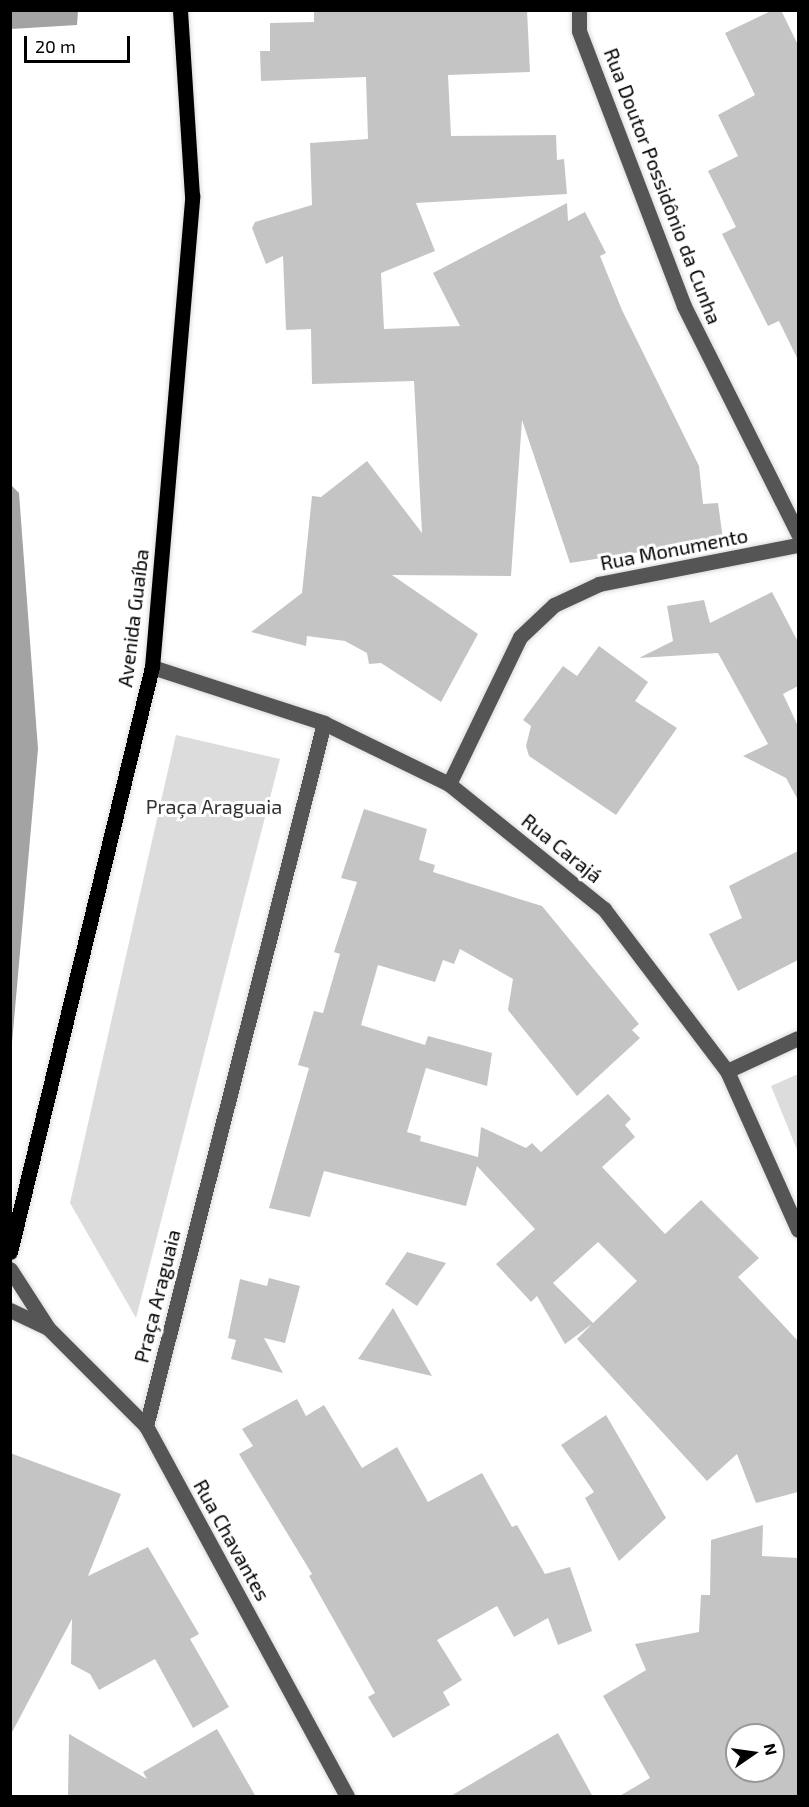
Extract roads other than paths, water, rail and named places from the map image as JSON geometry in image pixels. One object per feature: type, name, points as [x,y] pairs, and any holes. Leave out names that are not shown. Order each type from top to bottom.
[{"type":"main road","name":"Avenida Guaíba","points":[[10,1252],[152,667],[192,196],[180,10]]},
{"type":"street","name":"Rua Doutor Possidônio da Cunha","points":[[579,10],[579,31],[684,306],[798,534]]},
{"type":"street","name":"Rua Monumento","points":[[449,784],[520,637],[554,606],[599,584],[798,545]]},
{"type":"street","name":"Rua Carajá","points":[[152,667],[324,723],[449,784],[604,909],[727,1071],[798,1230]]},
{"type":"street","name":"Praça Araguaia","points":[[146,1426],[324,723]]},
{"type":"street","points":[[727,1071],[798,1038]]},
{"type":"street","name":"Rua Chavantes","points":[[10,1269],[48,1328],[146,1426],[347,1797]]},
{"type":"street","name":"Rua Chavantes","points":[[10,1310],[48,1328]]}]
